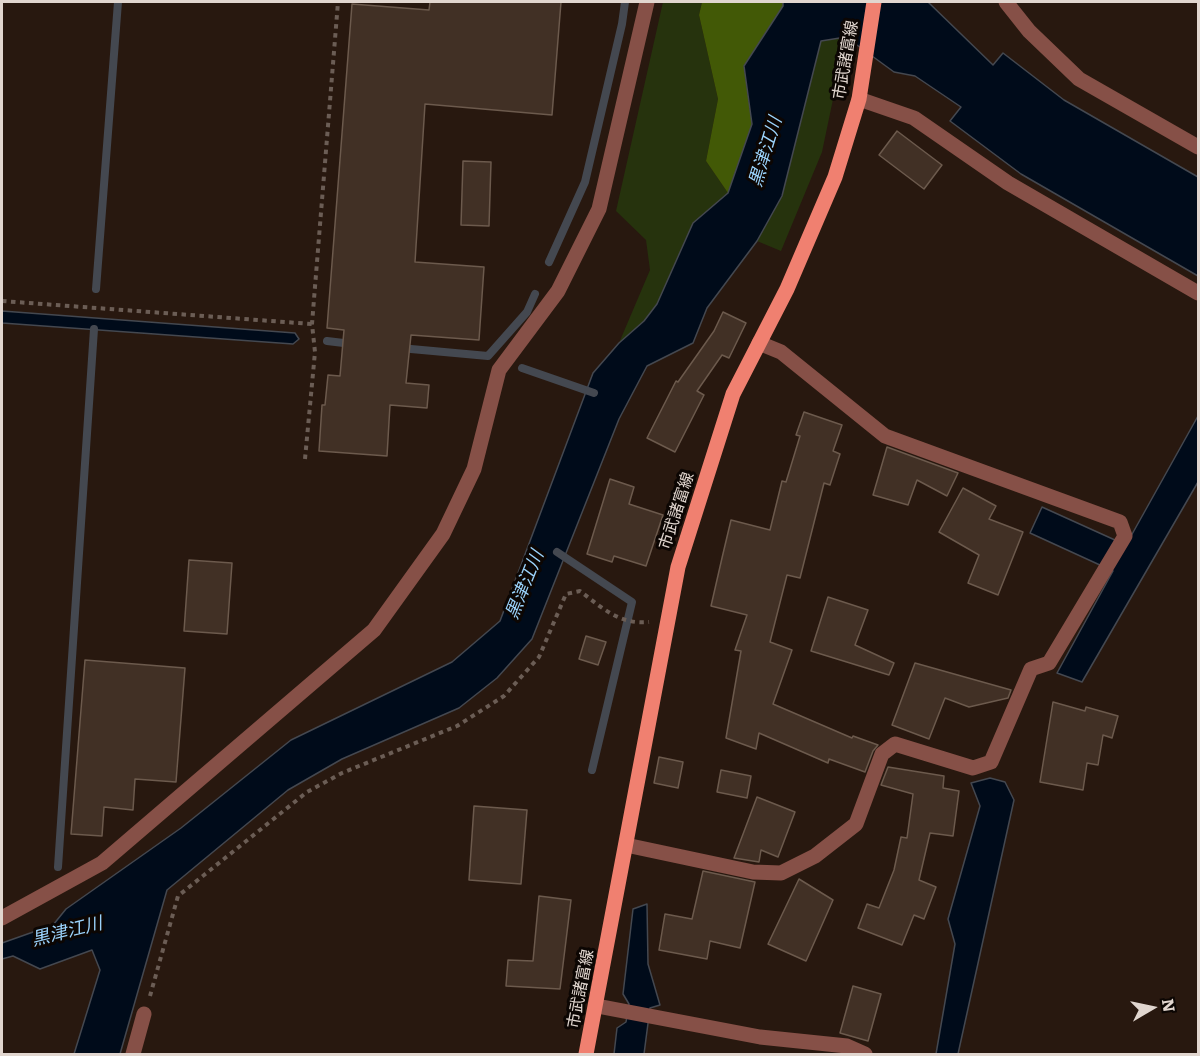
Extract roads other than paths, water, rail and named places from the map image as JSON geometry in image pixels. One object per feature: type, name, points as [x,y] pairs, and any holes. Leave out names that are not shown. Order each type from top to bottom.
[{"type":"main road","name":"市武諸富線","points":[[586,1054],[597,1006],[678,567],[733,394],[787,289],[835,177],[859,99],[874,2]]},
{"type":"street","points":[[2,918],[102,863],[374,630],[443,534],[474,469],[499,370],[558,291],[599,209],[646,2]]},
{"type":"street","points":[[1006,2],[1029,32],[1079,79],[1198,147]]},
{"type":"street","points":[[859,99],[914,118],[1008,183],[1198,293]]},
{"type":"street","points":[[626,845],[753,872],[781,873],[815,856],[856,824],[882,754],[895,744],[973,768],[991,762],[1031,669],[1049,663],[1125,536],[1120,522],[885,435],[781,352],[759,343]]},
{"type":"street","points":[[597,1006],[760,1037],[847,1046],[865,1054]]},
{"type":"street","points":[[133,1054],[144,1014]]},
{"type":"water","name":"黒津江川","points":[[783,2],[928,2],[993,65],[1003,53],[1064,100],[1198,177],[1198,276],[1021,174],[950,121],[961,107],[915,76],[894,72],[846,37],[821,41],[782,196],[757,241],[707,308],[693,343],[647,366],[619,419],[532,639],[497,678],[459,708],[342,759],[288,790],[167,890],[120,1054],[74,1054],[100,970],[92,950],[40,969],[13,956],[2,959],[2,943],[53,925],[66,909],[181,828],[291,740],[452,662],[500,621],[593,373],[619,343],[644,321],[657,304],[693,223],[728,193],[752,124],[744,66],[783,6]]},
{"type":"water","points":[[2,311],[295,333],[299,339],[293,344],[2,323]]},
{"type":"water","points":[[1198,416],[1198,482],[1082,682],[1057,673],[1113,571],[1030,533],[1042,507],[1126,545]]},
{"type":"water","points":[[990,778],[1005,782],[1014,800],[958,1054],[936,1054],[955,944],[948,919],[980,806],[971,783]]},
{"type":"water","points":[[647,904],[648,964],[660,1005],[650,1008],[644,1054],[614,1054],[617,1028],[626,1022],[629,1004],[623,994],[633,909]]},
{"type":"waterway","points":[[96,289],[118,2]]},
{"type":"waterway","points":[[549,262],[585,182],[622,24],[625,2]]},
{"type":"waterway","points":[[400,348],[488,356],[527,312],[535,294]]},
{"type":"waterway","points":[[58,867],[94,329]]},
{"type":"waterway","points":[[327,341],[352,344]]},
{"type":"waterway","points":[[522,368],[594,393]]},
{"type":"waterway","points":[[557,552],[632,602],[592,770]]}]
